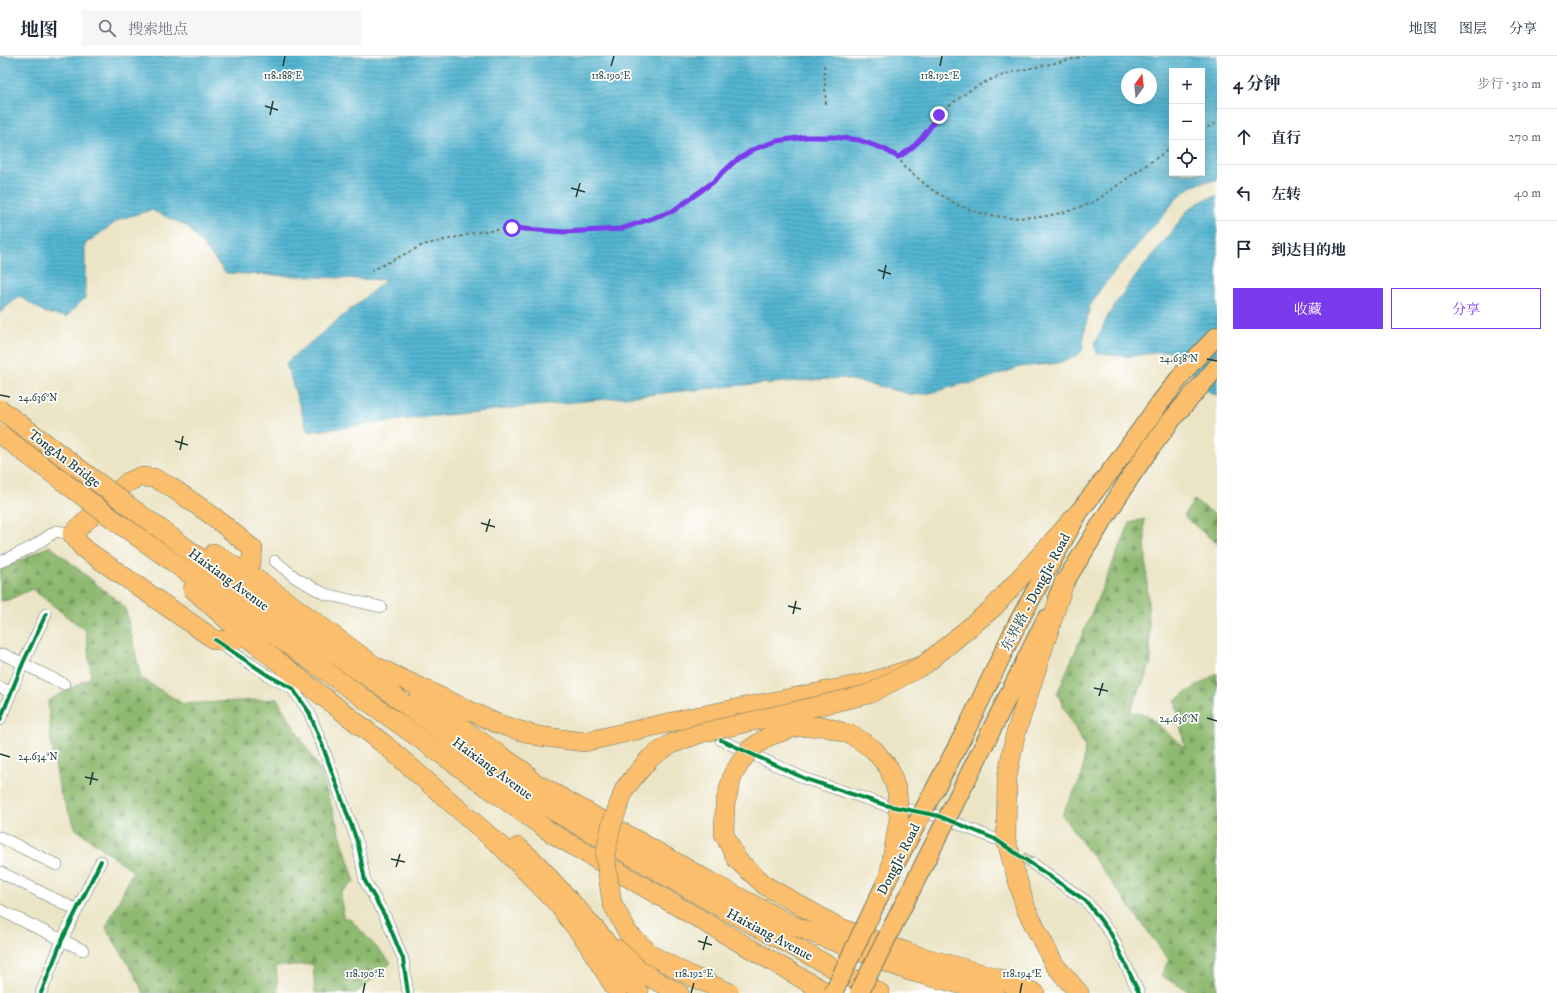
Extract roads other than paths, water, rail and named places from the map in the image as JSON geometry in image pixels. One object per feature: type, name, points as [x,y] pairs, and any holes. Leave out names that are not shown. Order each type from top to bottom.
[{"type":"highway","name":"TongAn Bridge","points":[[0,409],[129,506]]},
{"type":"highway","name":"TongAn Bridge","points":[[0,434],[117,522]]},
{"type":"highway","points":[[243,634],[235,640],[214,640],[83,548],[72,534],[128,482],[140,477],[154,478],[171,487],[214,517],[253,549],[265,568],[272,591]]},
{"type":"highway","points":[[129,506],[206,547],[235,567],[244,570],[494,751],[572,804]]},
{"type":"highway","name":"Haixiang Avenue","points":[[129,506],[301,632],[376,682],[544,806],[727,911],[880,993]]},
{"type":"highway","points":[[730,993],[690,976],[653,956],[628,933],[612,903],[605,855],[611,826],[625,788],[650,758],[670,744],[701,733],[869,694],[924,665],[993,608],[1079,512]]},
{"type":"highway","points":[[117,522],[243,634],[384,744],[471,809],[537,864],[604,939],[639,993]]},
{"type":"highway","name":"Haixiang Avenue","points":[[117,522],[552,834],[827,993]]},
{"type":"highway","points":[[244,570],[251,562],[253,549]]},
{"type":"highway","points":[[1064,583],[1015,736],[1007,778],[1006,840],[1026,909],[1054,964],[1079,993]]},
{"type":"highway","points":[[301,632],[498,724],[538,736],[584,742],[867,683],[924,665]]},
{"type":"highway","points":[[422,717],[712,883],[792,925],[909,971],[994,993]]},
{"type":"highway","points":[[889,876],[899,819],[897,791],[889,768],[873,749],[852,735],[823,726],[796,727],[769,736],[750,750],[734,774],[725,804],[724,834],[738,860],[766,886],[838,927],[909,953],[997,978],[1035,993]]},
{"type":"highway","points":[[384,744],[502,847],[556,902],[586,941],[618,993]]},
{"type":"highway","points":[[604,939],[653,979],[679,993]]},
{"type":"main road","name":"东界路 - DongJie Road","points":[[967,728],[1016,626],[1079,512],[1116,464],[1160,402],[1192,362],[1217,336]]},
{"type":"main road","name":"东界路 - DongJie Road","points":[[987,738],[1064,583],[1131,476],[1173,418],[1217,367]]},
{"type":"main road","name":"DongJie Road","points":[[833,993],[889,876],[967,728]]},
{"type":"main road","name":"DongJie Road","points":[[859,993],[987,738]]},
{"type":"street","points":[[0,562],[32,547],[56,532],[72,534]]},
{"type":"street","points":[[275,561],[296,578],[325,594],[381,607]]},
{"type":"street","points":[[0,718],[7,699],[46,614]]},
{"type":"street","points":[[214,640],[263,672],[292,688],[309,712],[324,747],[358,844],[365,881],[386,918],[402,958],[408,993]]},
{"type":"street","points":[[3,654],[64,684]]},
{"type":"street","points":[[0,687],[7,699]]},
{"type":"street","points":[[721,740],[806,779],[886,805],[939,816],[995,839]]},
{"type":"street","points":[[0,837],[56,865]]},
{"type":"street","points":[[41,993],[62,940],[101,861]]},
{"type":"street","points":[[1033,864],[1086,901],[1111,934],[1139,993]]},
{"type":"street","points":[[0,872],[77,910]]},
{"type":"street","points":[[0,910],[83,950]]},
{"type":"water","points":[[0,56],[1217,56],[1217,180],[1196,185],[1178,197],[1101,288],[1089,308],[1082,350],[1077,356],[1058,363],[1020,367],[974,383],[962,384],[930,393],[913,395],[842,378],[743,385],[416,418],[308,432],[286,363],[386,280],[226,273],[187,226],[151,210],[120,219],[85,244],[85,298],[66,317],[46,313],[19,296],[0,313]]},
{"type":"water","points":[[1217,196],[1217,395],[1212,394],[1196,381],[1190,371],[1168,351],[1125,357],[1097,353],[1094,343],[1115,304],[1187,211],[1209,198]]},
{"type":"tunnel","points":[[1008,847],[1033,864]]}]
